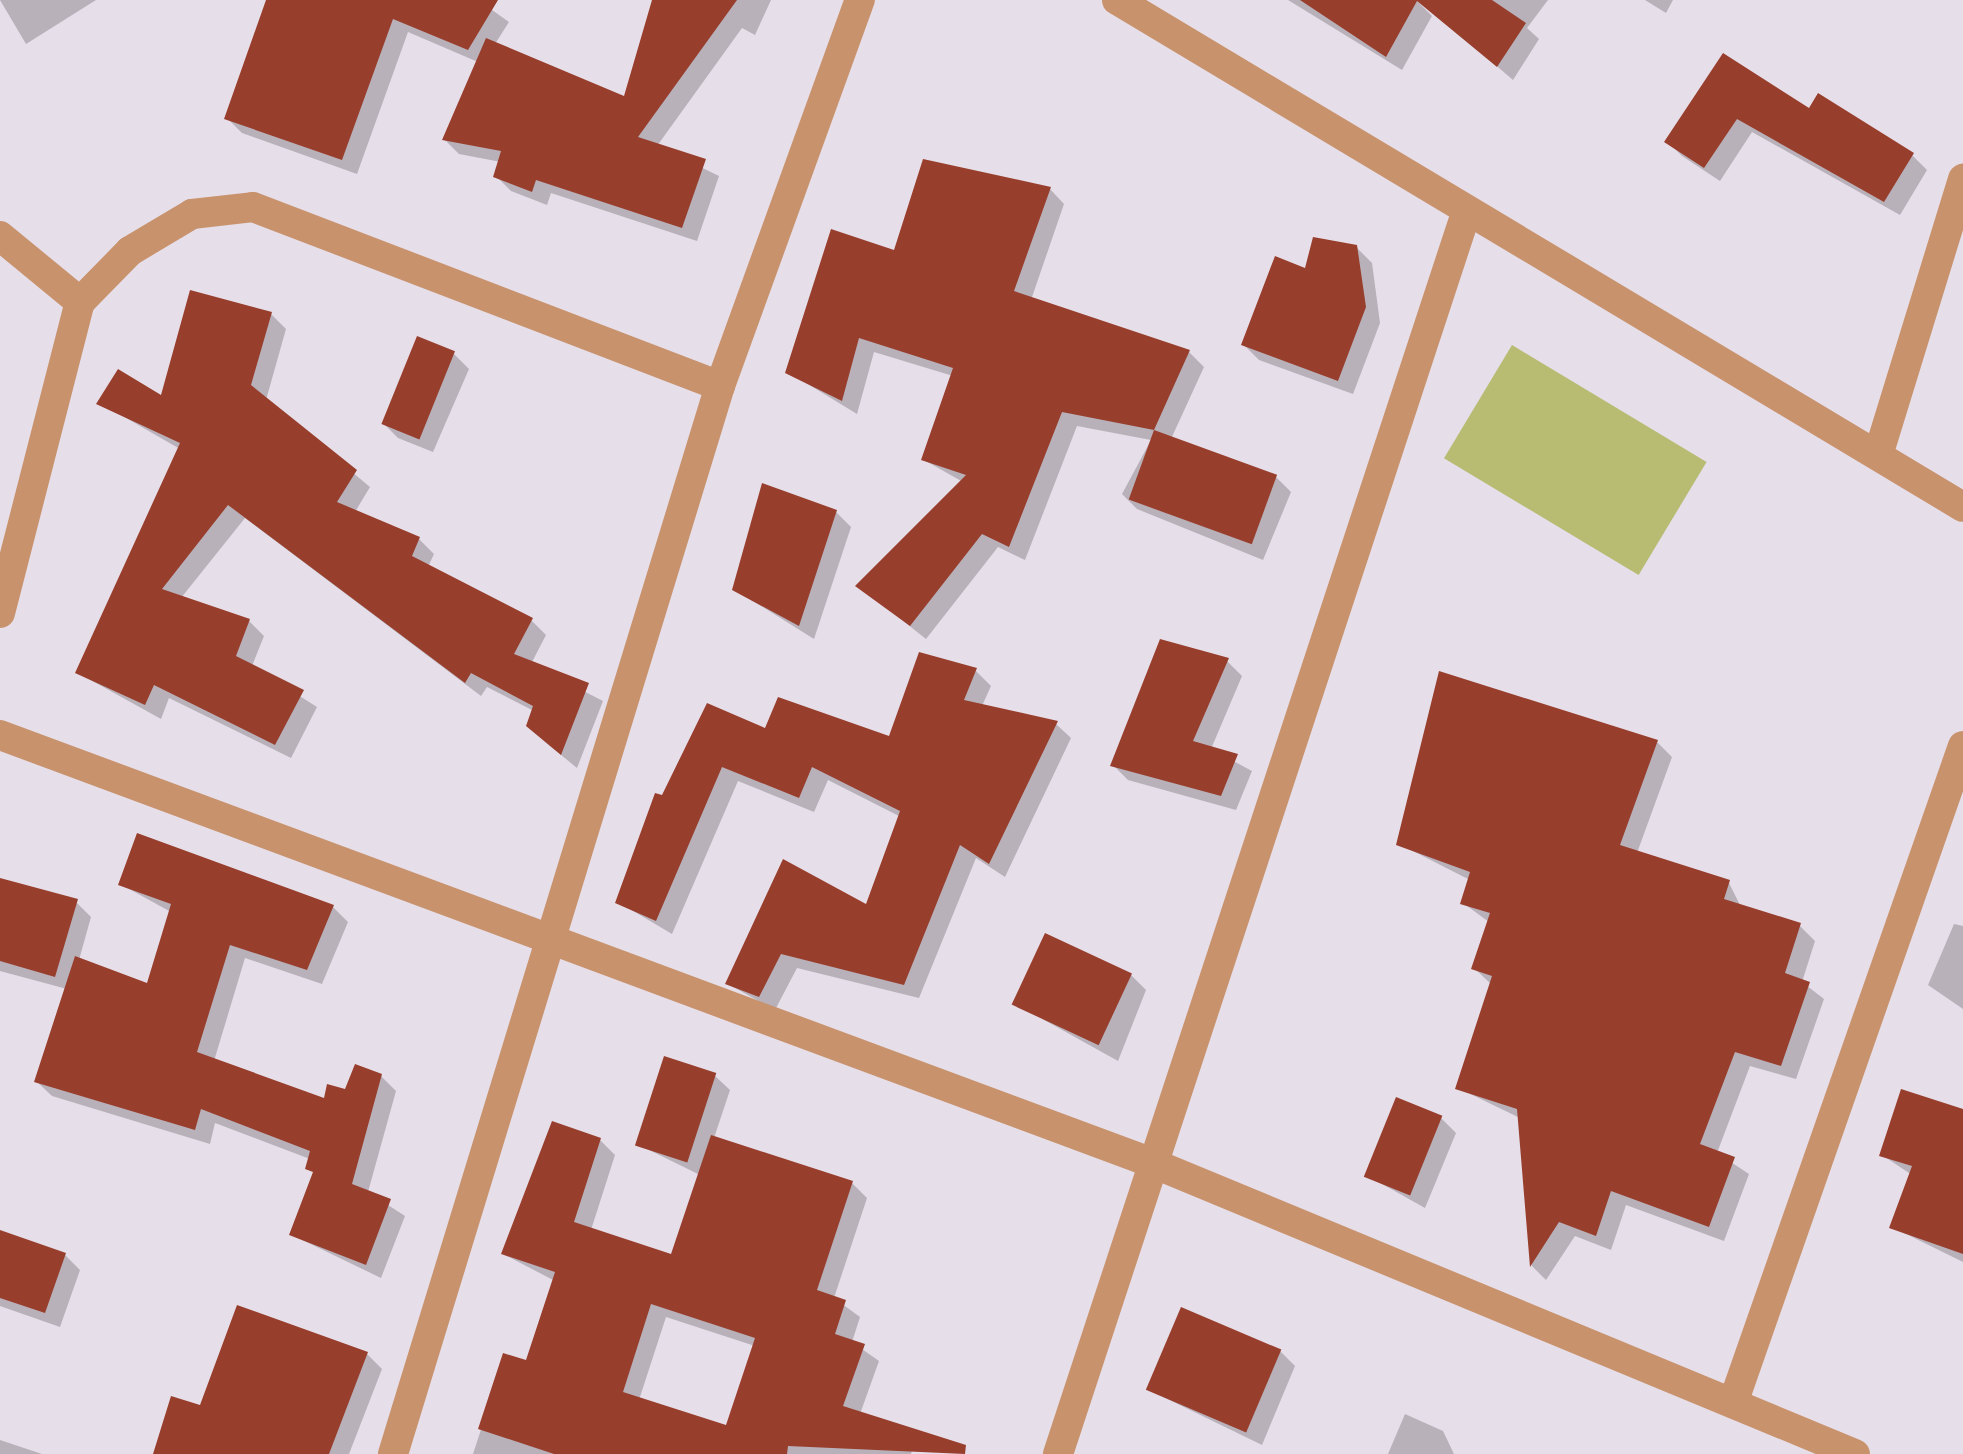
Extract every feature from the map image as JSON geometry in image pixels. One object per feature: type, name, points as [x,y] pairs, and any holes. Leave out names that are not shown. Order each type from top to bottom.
[{"type":"street","points":[[394,1454],[558,940],[720,386],[860,0]]},
{"type":"street","points":[[1117,0],[1466,213],[1880,452],[1963,507]]},
{"type":"street","points":[[1880,452],[1963,178]]},
{"type":"street","points":[[0,614],[80,302],[130,251],[192,214],[253,207],[720,386]]},
{"type":"street","points":[[1058,1454],[1150,1162],[1466,213]]},
{"type":"street","points":[[0,236],[80,302]]},
{"type":"street","points":[[0,735],[1150,1162],[1856,1454]]},
{"type":"street","points":[[1733,1403],[1963,746]]},
{"type":"green space","points":[[1512,345],[1707,462],[1639,575],[1444,458]]},
{"type":"building","points":[[266,0],[498,0],[468,50],[393,19],[342,160],[224,119]]},
{"type":"building","points":[[652,0],[737,0],[638,137],[706,159],[682,228],[536,180],[532,192],[493,177],[501,151],[442,140],[486,38],[624,96]]},
{"type":"building","points":[[1300,0],[1492,0],[1526,23],[1497,67],[1417,1],[1386,57]]},
{"type":"building","points":[[1723,53],[1809,108],[1818,93],[1914,153],[1884,202],[1737,119],[1704,168],[1664,142]]},
{"type":"building","points":[[923,159],[1051,187],[1014,291],[1190,350],[1154,430],[1062,412],[1009,547],[982,534],[910,626],[855,586],[966,475],[921,460],[953,368],[859,338],[842,401],[785,373],[831,229],[894,250]]},
{"type":"building","points":[[1313,237],[1357,245],[1366,307],[1338,381],[1241,345],[1275,256],[1305,268]]},
{"type":"building","points":[[190,290],[272,312],[251,385],[357,470],[337,502],[420,537],[412,556],[533,618],[514,654],[589,683],[561,755],[526,726],[533,706],[471,673],[465,683],[228,505],[162,589],[250,619],[236,656],[304,690],[275,745],[154,685],[145,705],[75,673],[180,443],[96,404],[118,369],[161,395]]},
{"type":"building","points":[[417,336],[455,351],[419,439],[381,424]]},
{"type":"building","points":[[1154,430],[1277,475],[1252,544],[1129,500]]},
{"type":"building","points":[[762,483],[837,510],[799,626],[732,590]]},
{"type":"building","points":[[1160,639],[1229,658],[1193,741],[1238,754],[1221,796],[1110,766]]},
{"type":"building","points":[[919,652],[977,668],[964,700],[1058,721],[989,864],[960,845],[904,985],[781,954],[759,997],[725,984],[783,859],[866,904],[900,811],[812,767],[799,798],[722,767],[656,921],[615,903],[655,793],[662,795],[707,703],[765,728],[778,697],[889,736]]},
{"type":"building","points":[[1439,671],[1658,740],[1620,845],[1730,880],[1724,899],[1801,923],[1785,973],[1810,982],[1781,1066],[1735,1052],[1700,1144],[1735,1157],[1709,1227],[1611,1191],[1596,1236],[1559,1222],[1530,1267],[1517,1109],[1455,1089],[1492,976],[1471,969],[1490,913],[1460,904],[1470,872],[1396,845]]},
{"type":"building","points":[[137,833],[334,905],[307,970],[230,945],[197,1052],[324,1098],[327,1084],[345,1089],[355,1064],[382,1074],[352,1184],[391,1199],[366,1265],[289,1235],[313,1172],[305,1169],[310,1151],[201,1109],[195,1130],[34,1082],[75,956],[147,983],[171,904],[118,885]]},
{"type":"building","points":[[0,878],[78,899],[55,977],[0,961]]},
{"type":"building","points":[[1045,933],[1132,974],[1099,1045],[1012,1005]]},
{"type":"building","points":[[664,1056],[716,1073],[687,1162],[635,1145]]},
{"type":"building","points":[[1901,1089],[1963,1109],[1963,1254],[1889,1228],[1912,1166],[1879,1156]]},
{"type":"building","points":[[1396,1097],[1442,1116],[1410,1195],[1364,1177]]},
{"type":"building","points":[[552,1121],[601,1138],[574,1222],[671,1254],[711,1135],[853,1181],[817,1290],[846,1300],[835,1334],[865,1344],[843,1406],[966,1445],[965,1454],[788,1446],[787,1454],[554,1454],[478,1429],[503,1353],[526,1360],[555,1272],[501,1254]],"holes":[[[651,1304],[755,1338],[726,1425],[623,1392]]]},
{"type":"building","points":[[0,1230],[66,1253],[45,1313],[0,1298]]},
{"type":"building","points":[[237,1305],[368,1352],[329,1454],[153,1454],[171,1396],[200,1405]]},
{"type":"building","points":[[1181,1307],[1281,1350],[1246,1432],[1146,1390]]}]
